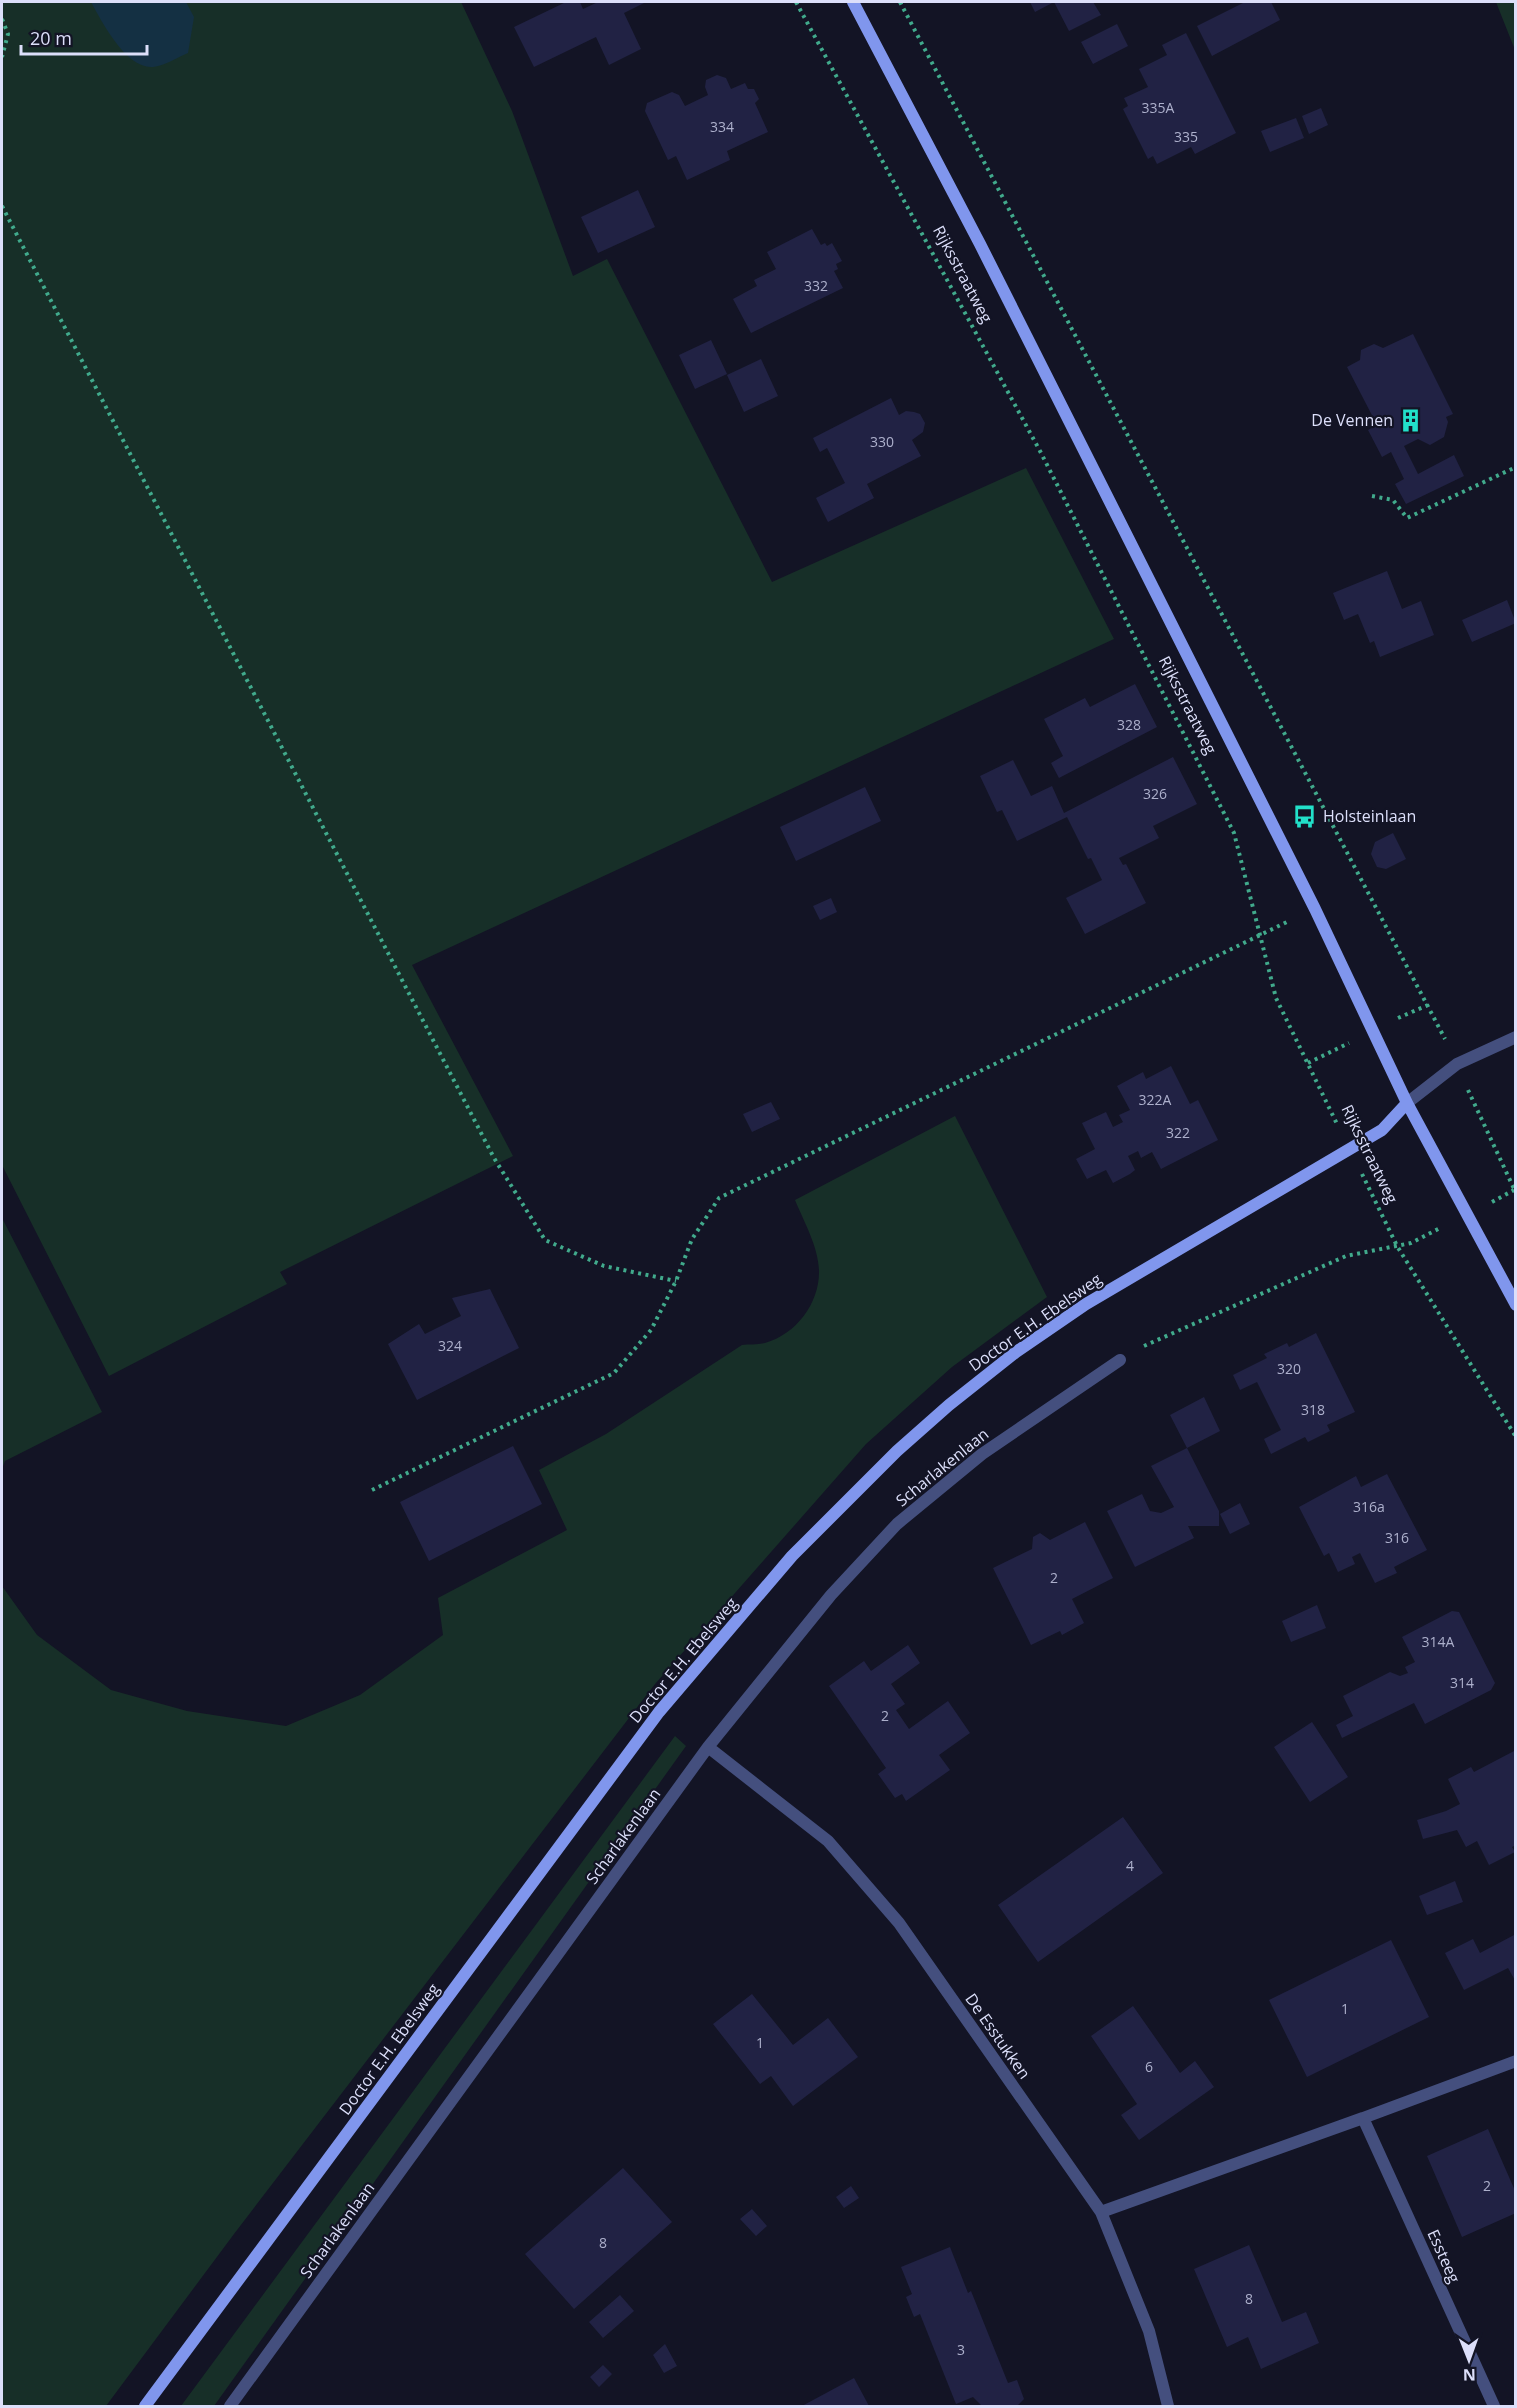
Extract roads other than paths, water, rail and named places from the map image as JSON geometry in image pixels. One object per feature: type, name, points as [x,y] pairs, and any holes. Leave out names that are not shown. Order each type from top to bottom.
[{"type":"main road","name":"Rijksstraatweg","points":[[853,2],[980,244],[1315,909],[1407,1103],[1515,1305]]},
{"type":"main road","name":"Doctor E.H. Ebelsweg","points":[[145,2406],[659,1712],[800,1547],[897,1451],[949,1405],[1016,1352],[1086,1304],[1382,1130],[1407,1103]]},
{"type":"street","points":[[1407,1103],[1457,1064],[1515,1037]]},
{"type":"street","name":"Scharlakenlaan","points":[[230,2406],[708,1746],[831,1595],[897,1524],[982,1454],[1120,1360]]},
{"type":"street","name":"De Esstukken","points":[[708,1746],[828,1841],[899,1923],[1101,2211],[1149,2331],[1168,2406]]},
{"type":"street","points":[[1101,2211],[1363,2118],[1515,2061]]},
{"type":"street","name":"Essteeg","points":[[1363,2118],[1494,2406]]},
{"type":"water","points":[[91,2],[186,2],[194,17],[188,53],[157,66],[143,66],[124,53]]},
{"type":"place","name":"De Vennen","points":[[1411,420]]},
{"type":"place","name":"Holsteinlaan","points":[[1305,816]]}]
